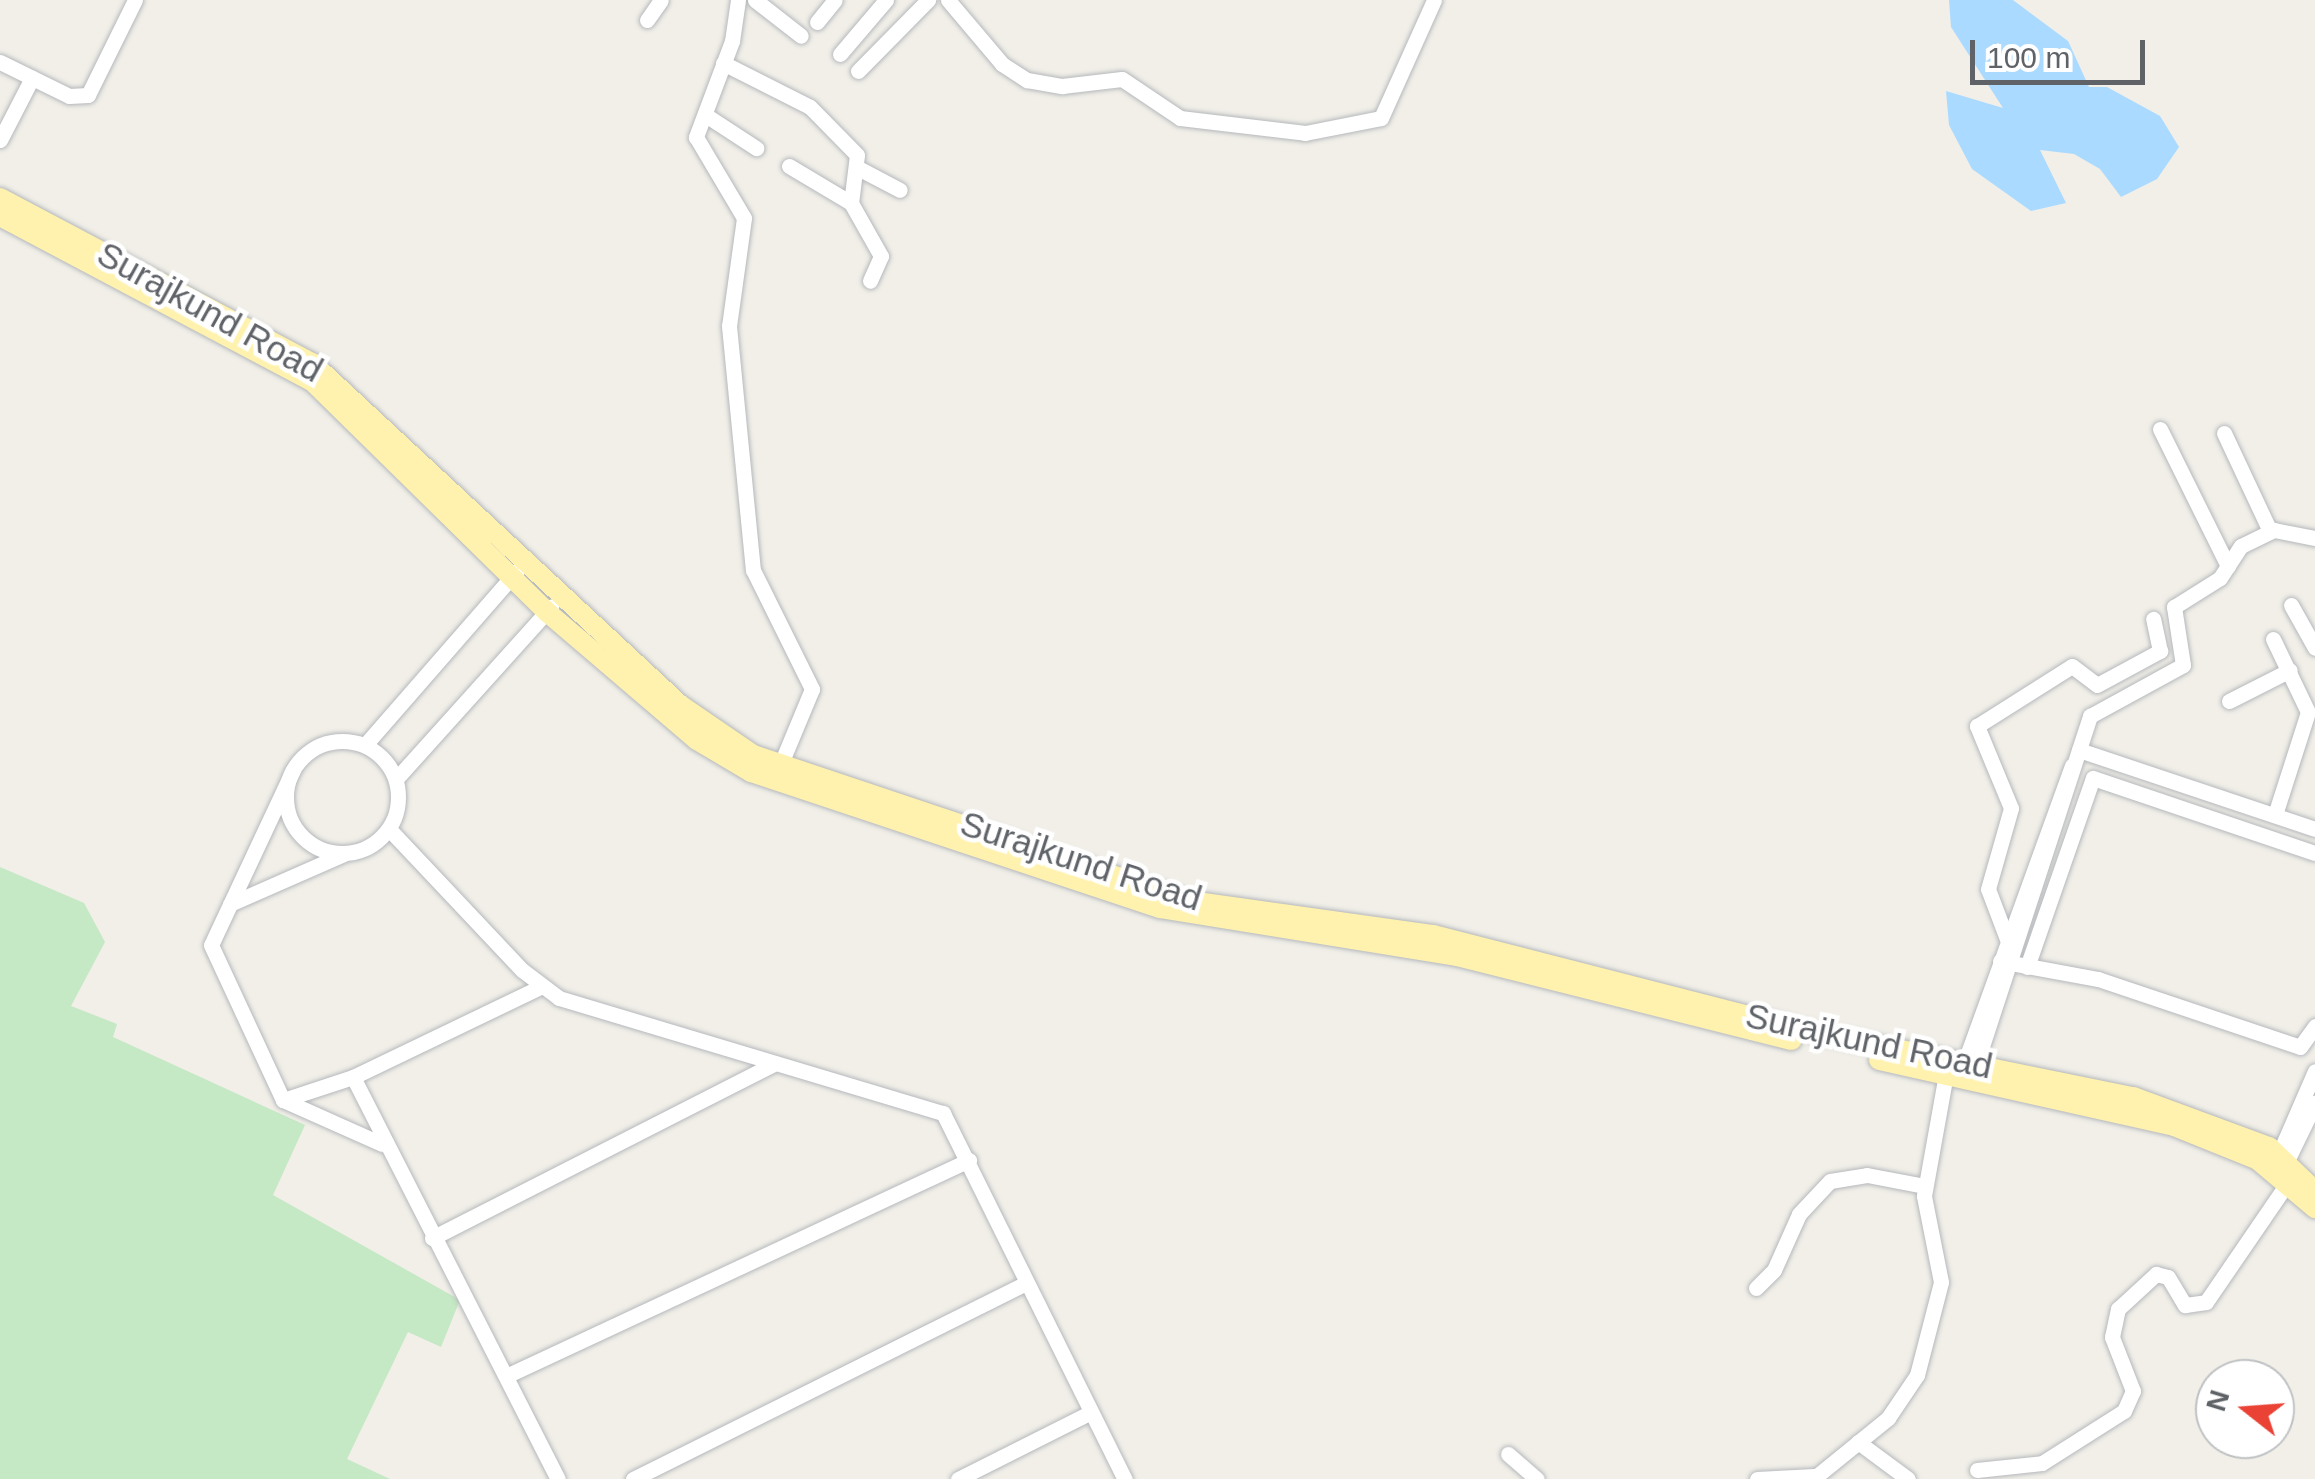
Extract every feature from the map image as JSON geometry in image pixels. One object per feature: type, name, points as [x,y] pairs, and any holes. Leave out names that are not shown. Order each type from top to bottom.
[{"type":"main road","name":"Surajkund Road","points":[[0,198],[312,362],[554,604],[697,740],[774,782],[1189,916],[1458,956],[1963,1072]]},
{"type":"main road","name":"Surajkund Road","points":[[0,216],[313,382],[519,569]]},
{"type":"main road","name":"Surajkund Road","points":[[554,604],[697,719],[780,766],[1170,896],[1433,934],[2144,1117],[2282,1168],[2315,1192]]},
{"type":"main road","name":"Surajkund Road","points":[[2282,1168],[2315,1208]]},
{"type":"street","points":[[0,83],[4,64],[32,78],[88,95],[135,0]]},
{"type":"street","points":[[647,20],[660,0]]},
{"type":"street","points":[[738,0],[698,146],[744,218],[730,326],[753,570],[812,690],[780,766]]},
{"type":"street","points":[[755,0],[801,36]]},
{"type":"street","points":[[816,22],[835,0]]},
{"type":"street","points":[[840,54],[886,0]]},
{"type":"street","points":[[858,70],[928,0]]},
{"type":"street","points":[[948,0],[1002,64],[1028,80],[1062,86],[1122,79],[1180,118],[1305,132],[1381,118],[1434,0]]},
{"type":"street","points":[[723,63],[813,110],[858,156],[851,203]]},
{"type":"street","points":[[0,140],[32,78]]},
{"type":"street","points":[[707,116],[756,148]]},
{"type":"street","points":[[788,166],[851,203],[881,256],[870,281]]},
{"type":"street","points":[[858,168],[900,190]]},
{"type":"street","points":[[2160,430],[2228,566]]},
{"type":"street","points":[[2224,433],[2270,531]]},
{"type":"street","points":[[2008,939],[2094,711],[2182,665],[2174,607],[2228,566],[2241,546],[2270,531],[2315,538]]},
{"type":"street","points":[[365,745],[519,569]]},
{"type":"street","points":[[396,779],[554,604]]},
{"type":"street","points":[[2290,606],[2315,648]]},
{"type":"street","points":[[2013,964],[2008,939],[1988,889],[2011,808],[1977,735],[1980,720],[2072,666],[2097,685],[2160,651],[2152,619]]},
{"type":"street","points":[[2273,639],[2290,670],[2308,719],[2275,815]]},
{"type":"street","points":[[2229,702],[2290,670]]},
{"type":"street","points":[[230,904],[344,854],[389,829],[398,805],[396,779],[365,745],[324,743],[293,770],[230,904],[212,950],[283,1100],[382,1144]]},
{"type":"street","points":[[2078,754],[2315,829]]},
{"type":"street","points":[[2013,964],[2078,754]]},
{"type":"street","points":[[293,770],[290,816],[321,850],[344,854]]},
{"type":"street","points":[[1757,1479],[1814,1478],[1906,1399],[1930,1335],[1941,1282],[1924,1186],[1963,1072],[2093,778],[2315,853]]},
{"type":"street","points":[[389,829],[542,986],[575,1006],[942,1113],[969,1160],[1089,1413],[1126,1479]]},
{"type":"street","points":[[2013,964],[2098,979],[2300,1047],[2315,1026]]},
{"type":"street","points":[[283,1100],[353,1077],[542,986]]},
{"type":"street","points":[[432,1238],[774,1063]]},
{"type":"street","points":[[2282,1168],[2315,1071]]},
{"type":"street","points":[[353,1077],[382,1144],[558,1479]]},
{"type":"street","points":[[1976,1470],[2042,1463],[2124,1411],[2133,1391],[2112,1337],[2118,1309],[2156,1274],[2168,1277],[2185,1305],[2206,1302],[2315,1103]]},
{"type":"street","points":[[506,1376],[969,1160]]},
{"type":"street","points":[[1756,1288],[1774,1270],[1799,1214],[1830,1181],[1867,1175],[1924,1186]]},
{"type":"street","points":[[633,1479],[1026,1283]]},
{"type":"street","points":[[958,1479],[1089,1413]]},
{"type":"street","points":[[1858,1442],[1908,1479]]},
{"type":"street","points":[[1508,1454],[1537,1479]]},
{"type":"green space","points":[[0,867],[84,903],[105,942],[71,1006],[117,1024],[113,1037],[305,1125],[273,1195],[460,1300],[441,1347],[408,1332],[347,1459],[390,1479],[0,1479]]},
{"type":"water","points":[[1949,0],[2013,0],[2068,41],[2089,87],[2107,87],[2160,116],[2179,147],[2157,179],[2121,197],[2100,169],[2074,154],[2040,150],[2066,203],[2031,211],[1972,169],[1949,125],[1946,91],[2003,108],[1951,27]]}]
